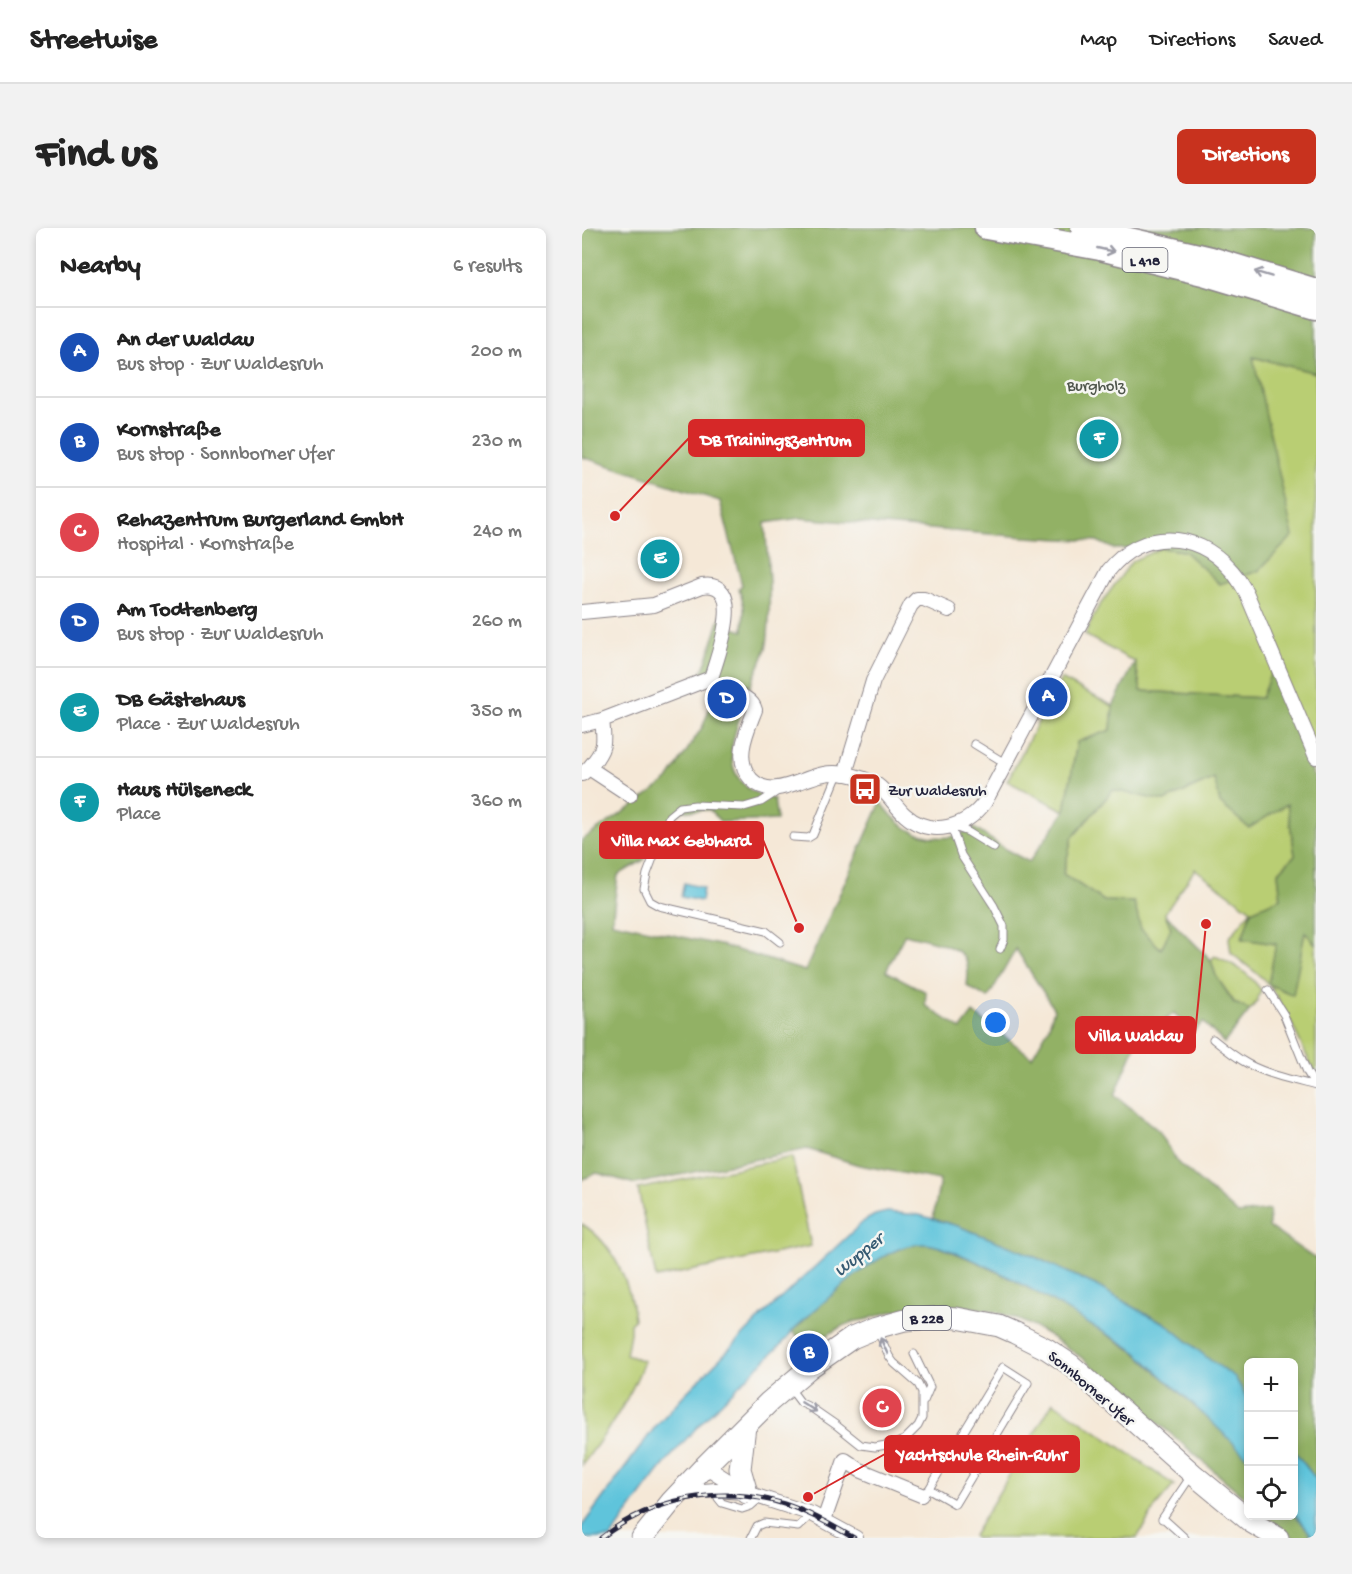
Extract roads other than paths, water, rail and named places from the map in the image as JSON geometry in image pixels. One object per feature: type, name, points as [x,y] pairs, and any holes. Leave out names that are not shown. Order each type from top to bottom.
[{"type":"highway","name":"L 418","points":[[986,228],[1100,249],[1203,274],[1316,309]]},
{"type":"highway","name":"L 418","points":[[1082,228],[1211,258],[1316,290]]},
{"type":"main road","name":"Sonnborner Ufer","points":[[679,1493],[787,1386],[852,1338],[905,1320],[943,1317],[999,1326],[1047,1349],[1071,1365],[1257,1530],[1278,1538]]},
{"type":"main road","points":[[745,1426],[740,1469],[754,1495]]},
{"type":"main road","name":"B 228","points":[[642,1538],[679,1493]]},
{"type":"street","points":[[582,612],[654,605],[702,586],[715,587],[725,596],[728,609],[726,625],[711,678],[714,684],[750,700],[754,706],[755,710],[742,755],[742,762],[748,774],[764,788],[774,789],[824,774],[842,773],[858,777],[876,784],[913,821],[942,828],[961,823],[978,811],[1116,561],[1136,547],[1158,540],[1170,539],[1194,543],[1219,558],[1246,592],[1316,757]]},
{"type":"street","points":[[842,773],[873,681],[911,605],[917,599],[924,599],[949,610]]},
{"type":"street","points":[[582,725],[602,720],[711,678]]},
{"type":"street","points":[[602,720],[604,740],[600,754],[585,771],[630,795]]},
{"type":"street","points":[[818,1517],[845,1460],[860,1470],[925,1492]]},
{"type":"street","points":[[705,1466],[754,1495]]},
{"type":"street","points":[[679,1493],[716,1490],[754,1495],[818,1517],[856,1538]]},
{"type":"lane","points":[[974,744],[1005,763]]},
{"type":"lane","points":[[793,837],[808,838],[813,835],[842,773]]},
{"type":"lane","points":[[780,942],[766,931],[659,906],[650,901],[644,889],[647,874],[669,816],[681,807],[695,805],[744,807],[761,802],[782,788]]},
{"type":"lane","points":[[951,826],[968,832],[994,848]]},
{"type":"lane","points":[[951,826],[961,855],[994,906],[1004,926],[1004,940],[1000,950]]},
{"type":"lane","points":[[1268,990],[1284,1015],[1307,1072],[1316,1085]]},
{"type":"lane","points":[[1213,1039],[1247,1064],[1266,1072],[1316,1085]]},
{"type":"lane","points":[[787,1386],[801,1403],[861,1444],[875,1447],[904,1440],[918,1426],[922,1418],[922,1392],[918,1384],[894,1363],[876,1328]]},
{"type":"lane","points":[[914,1354],[930,1388],[923,1404]]},
{"type":"lane","points":[[1003,1367],[1028,1383],[955,1504],[925,1492],[1003,1367]]},
{"type":"lane","points":[[1185,1538],[1163,1518],[1193,1473]]},
{"type":"lane","points":[[751,1538],[757,1526],[764,1522],[798,1527],[818,1517]]},
{"type":"water","points":[[684,883],[703,888],[701,901],[681,897]]},
{"type":"water","name":"Wupper","points":[[887,1212],[919,1215],[958,1226],[1024,1252],[1095,1285],[1165,1323],[1210,1360],[1235,1377],[1244,1393],[1244,1454],[1211,1421],[1125,1344],[997,1271],[940,1247],[917,1244],[898,1249],[866,1268],[849,1280],[792,1331],[788,1338],[687,1438],[649,1484],[611,1538],[582,1538],[582,1526],[655,1427],[682,1397],[765,1313],[864,1221]]},
{"type":"water","points":[[1298,1456],[1316,1479],[1316,1538],[1298,1518]]},
{"type":"railway","points":[[601,1538],[621,1524],[665,1504],[712,1495],[736,1495],[784,1504],[820,1519],[854,1538]]},
{"type":"place","name":"Haus Hülseneck","points":[[1099,439]]},
{"type":"place","name":"DB Trainingszentrum","points":[[615,516]]},
{"type":"place","name":"DB Gästehaus","points":[[660,559]]},
{"type":"place","name":"An der Waldau","points":[[1048,697]]},
{"type":"place","name":"Am Todtenberg","points":[[727,699]]},
{"type":"place","name":"Zur Waldesruh","points":[[865,789]]},
{"type":"place","name":"Villa Waldau","points":[[1206,924]]},
{"type":"place","name":"Villa Max Gebhard","points":[[799,928]]},
{"type":"place","name":"Kornstraße","points":[[809,1353]]},
{"type":"place","name":"Rehazentrum Burgerland GmbH","points":[[882,1408]]},
{"type":"place","name":"Yachtschule Rhein-Ruhr","points":[[808,1497]]},
{"type":"park label","name":"Burgholz","points":[[1096,384]]}]
